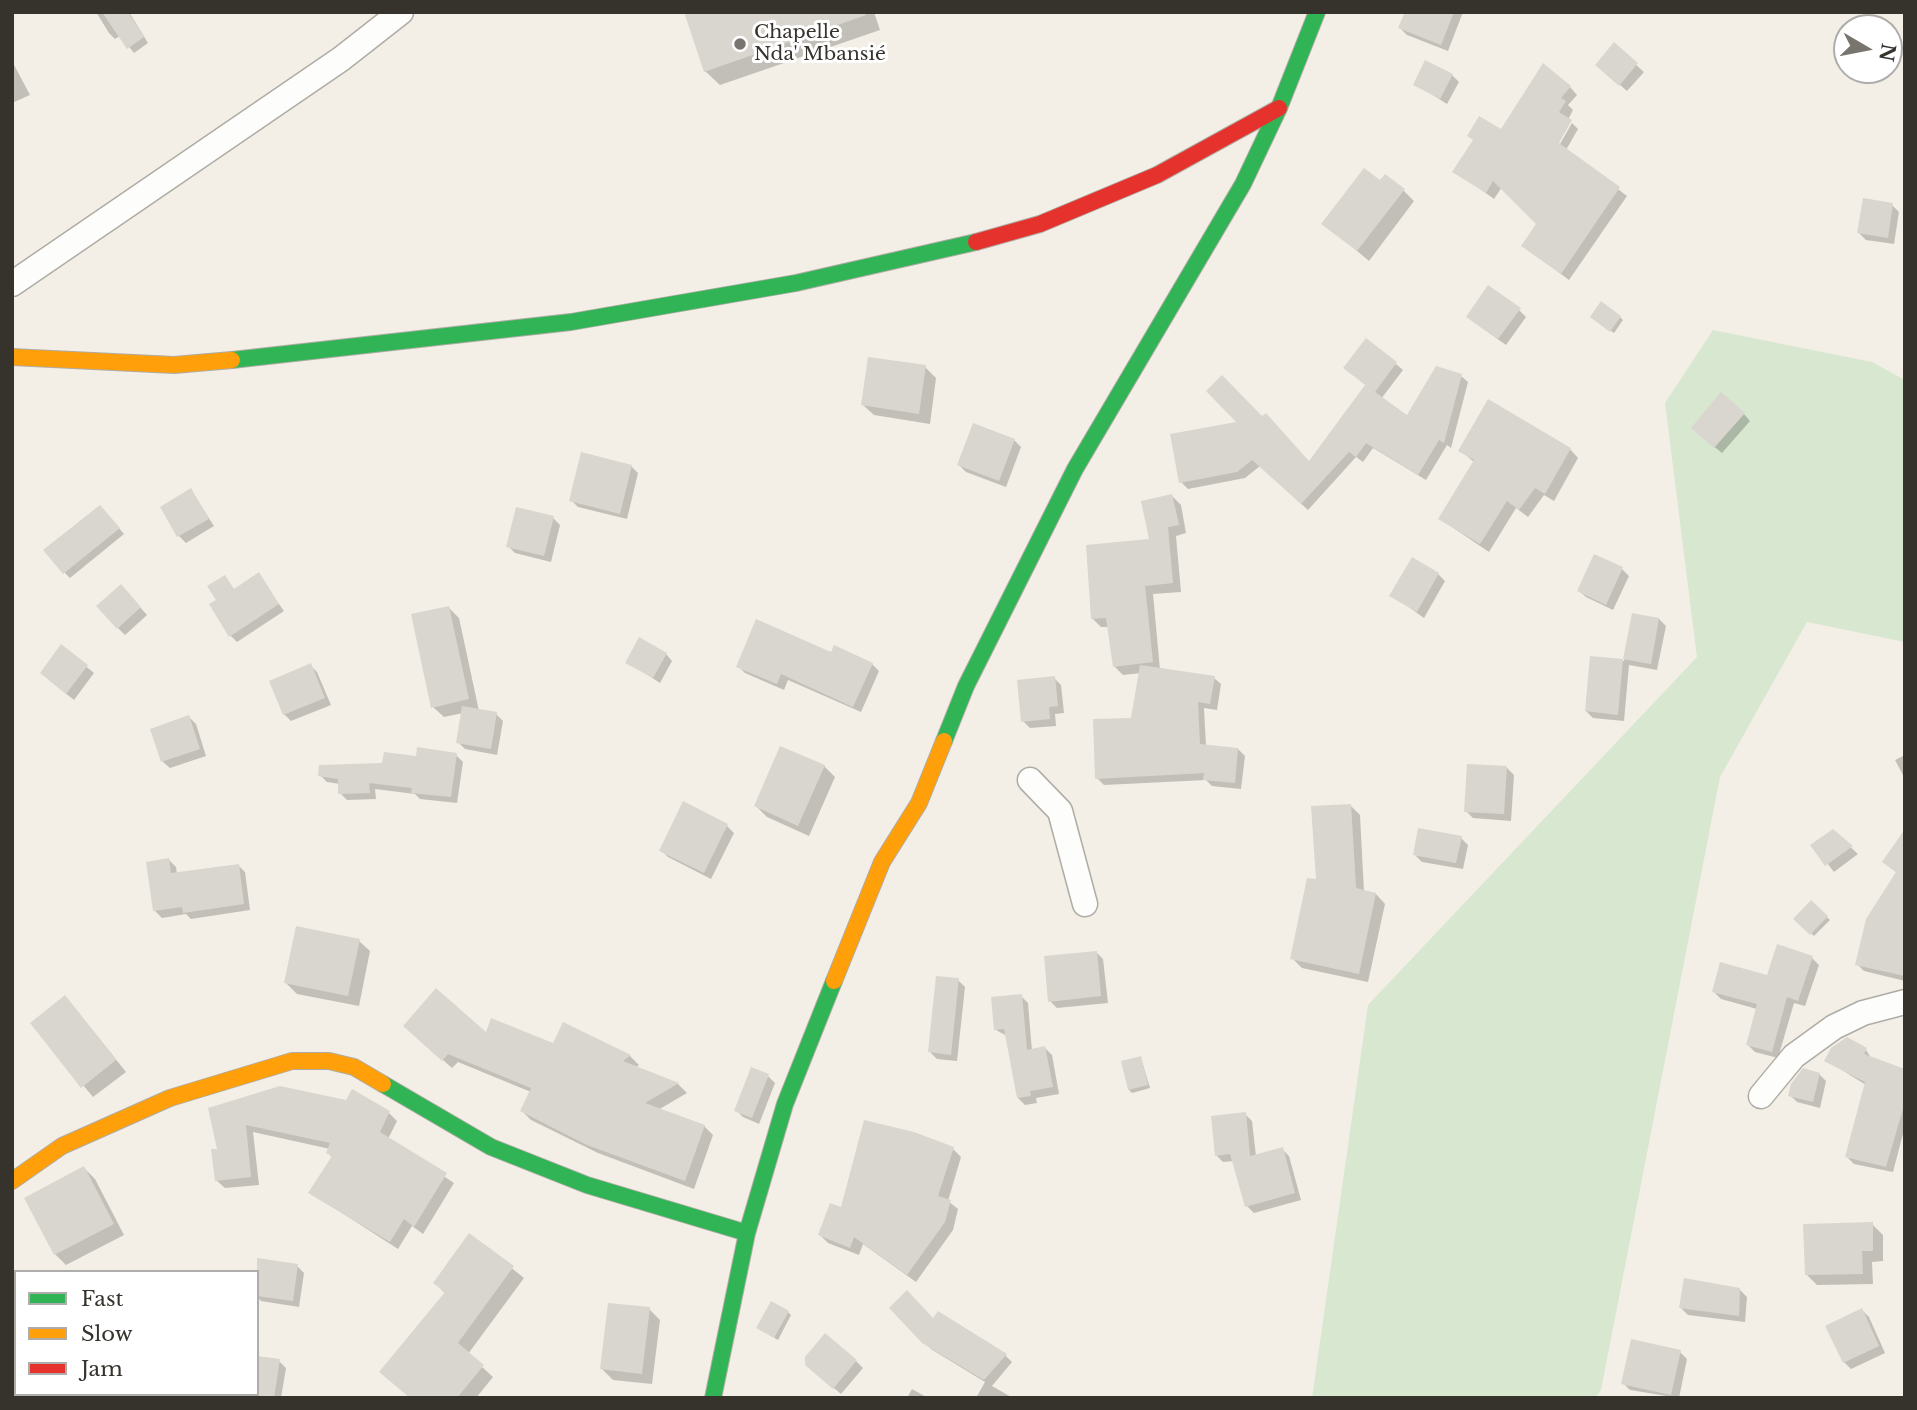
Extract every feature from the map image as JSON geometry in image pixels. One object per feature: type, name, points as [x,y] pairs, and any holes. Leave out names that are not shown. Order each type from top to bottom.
[{"type":"street","points":[[12,284],[341,59],[401,12]]},
{"type":"street","points":[[733,1394],[714,1392],[747,1233],[785,1104],[882,862],[919,803],[966,686],[1075,469],[1217,230],[1279,108],[1317,12]]},
{"type":"street","points":[[12,357],[174,365],[255,358],[571,322],[796,283],[935,253],[1040,223],[1157,175],[1279,108]]},
{"type":"street","points":[[1030,780],[1059,811],[1084,904]]},
{"type":"street","points":[[1761,1096],[1794,1056],[1834,1027],[1863,1013],[1905,1002]]},
{"type":"street","points":[[12,1181],[62,1146],[170,1098],[292,1061],[329,1060],[354,1067],[491,1147],[587,1185],[747,1233]]},
{"type":"green space","points":[[1713,330],[1872,362],[1905,380],[1905,642],[1807,622],[1720,777],[1601,1390],[1595,1398],[1312,1398],[1368,1005],[1697,657],[1665,403]]},
{"type":"building","points":[[102,12],[128,12],[144,37],[127,49]]},
{"type":"building","name":"Chapelle Nda' Mbansié","points":[[684,12],[866,12],[866,15],[704,72]]},
{"type":"building","points":[[1405,12],[1454,12],[1441,45],[1398,28]]},
{"type":"building","points":[[1614,42],[1638,63],[1619,86],[1595,65]]},
{"type":"building","points":[[1425,60],[1453,74],[1440,99],[1413,85]]},
{"type":"building","points":[[1543,63],[1571,86],[1561,98],[1566,101],[1559,112],[1572,120],[1559,143],[1620,187],[1561,274],[1521,246],[1536,224],[1493,181],[1486,193],[1452,172],[1473,140],[1467,136],[1479,116],[1501,129]]},
{"type":"building","points":[[1364,168],[1380,180],[1385,174],[1405,189],[1357,251],[1321,224]]},
{"type":"building","points":[[1863,198],[1893,203],[1888,238],[1857,233]]},
{"type":"building","points":[[1488,285],[1521,308],[1498,339],[1466,317]]},
{"type":"building","points":[[1601,301],[1621,316],[1610,332],[1590,317]]},
{"type":"building","points":[[1366,338],[1397,362],[1375,392],[1407,415],[1436,366],[1462,374],[1444,443],[1439,440],[1418,475],[1366,443],[1356,457],[1349,452],[1301,504],[1252,460],[1237,472],[1179,483],[1170,434],[1236,422],[1206,391],[1222,375],[1262,416],[1266,413],[1309,461],[1365,385],[1368,387],[1343,368]]},
{"type":"building","points":[[868,357],[926,365],[919,414],[861,405]]},
{"type":"building","points":[[1721,392],[1745,413],[1714,448],[1691,428]]},
{"type":"building","points":[[1488,399],[1571,448],[1545,494],[1535,488],[1519,510],[1507,501],[1480,544],[1438,519],[1474,460],[1458,451]]},
{"type":"building","points":[[973,423],[1015,439],[999,481],[957,465]]},
{"type":"building","points":[[581,452],[632,465],[620,514],[569,501]]},
{"type":"building","points":[[191,488],[209,519],[177,537],[160,507]]},
{"type":"building","points":[[1172,494],[1179,525],[1168,527],[1173,583],[1145,586],[1153,662],[1113,667],[1106,618],[1091,619],[1086,545],[1149,539],[1141,501]]},
{"type":"building","points":[[100,505],[120,528],[63,574],[43,550]]},
{"type":"building","points":[[516,507],[554,516],[544,556],[506,547]]},
{"type":"building","points":[[1594,554],[1623,567],[1606,605],[1577,591]]},
{"type":"building","points":[[1412,557],[1439,573],[1417,612],[1389,596]]},
{"type":"building","points":[[259,572],[279,604],[229,637],[209,604],[216,600],[207,586],[225,575],[234,589]]},
{"type":"building","points":[[121,584],[141,607],[117,629],[96,606]]},
{"type":"building","points":[[449,606],[469,699],[431,708],[411,614]]},
{"type":"building","points":[[1632,613],[1659,618],[1651,664],[1623,659]]},
{"type":"building","points":[[756,619],[831,652],[834,645],[873,663],[853,707],[781,674],[777,684],[736,667]]},
{"type":"building","points":[[639,637],[667,653],[653,678],[625,663]]},
{"type":"building","points":[[61,644],[88,665],[66,694],[40,673]]},
{"type":"building","points":[[1590,656],[1623,659],[1618,715],[1585,711]]},
{"type":"building","points":[[311,663],[325,698],[283,715],[269,681]]},
{"type":"building","points":[[1140,665],[1215,676],[1210,704],[1198,702],[1200,744],[1238,748],[1235,783],[1203,780],[1204,773],[1095,779],[1093,719],[1131,718]]},
{"type":"building","points":[[1055,676],[1058,706],[1049,707],[1050,719],[1021,722],[1017,680]]},
{"type":"building","points":[[462,706],[497,712],[491,749],[456,743]]},
{"type":"building","points":[[189,715],[200,749],[161,762],[150,729]]},
{"type":"building","points":[[780,746],[825,765],[798,826],[754,806]]},
{"type":"building","points":[[417,747],[457,753],[451,797],[411,793],[412,788],[369,783],[370,793],[338,794],[338,779],[318,776],[319,765],[382,763],[384,752],[416,756]]},
{"type":"building","points":[[1467,764],[1507,766],[1504,814],[1464,812]]},
{"type":"building","points":[[683,801],[728,824],[704,873],[659,851]]},
{"type":"building","points":[[1351,804],[1356,888],[1376,893],[1359,974],[1290,959],[1307,878],[1316,879],[1311,806]]},
{"type":"building","points":[[1418,828],[1462,836],[1456,863],[1413,855]]},
{"type":"building","points":[[1833,829],[1853,846],[1825,866],[1810,845]]},
{"type":"building","points":[[1905,829],[1905,976],[1855,965],[1866,919],[1896,872],[1882,862]]},
{"type":"building","points":[[169,858],[171,873],[239,864],[244,904],[183,913],[182,907],[153,911],[146,862]]},
{"type":"building","points":[[1811,900],[1828,916],[1810,935],[1793,919]]},
{"type":"building","points":[[296,926],[360,939],[348,996],[284,983]]},
{"type":"building","points":[[1777,944],[1813,956],[1798,1001],[1787,997],[1772,1052],[1746,1045],[1757,1004],[1712,992],[1720,962],[1767,975]]},
{"type":"building","points":[[1097,951],[1101,996],[1048,1002],[1044,956]]},
{"type":"building","points":[[936,976],[959,978],[951,1055],[928,1052]]},
{"type":"building","points":[[436,988],[486,1032],[491,1018],[553,1043],[563,1022],[631,1055],[623,1061],[679,1083],[645,1103],[705,1125],[685,1181],[587,1145],[520,1111],[531,1088],[448,1054],[442,1061],[403,1026]]},
{"type":"building","points":[[1022,994],[1027,1050],[1045,1046],[1053,1087],[1030,1091],[1031,1096],[1017,1098],[1004,1029],[994,1030],[991,997]]},
{"type":"building","points":[[65,995],[116,1060],[81,1088],[30,1023]]},
{"type":"building","points":[[1847,1037],[1867,1048],[1864,1054],[1905,1069],[1905,1102],[1886,1167],[1845,1157],[1865,1082],[1824,1061],[1831,1048]]},
{"type":"building","points":[[1141,1056],[1148,1085],[1128,1090],[1121,1061]]},
{"type":"building","points":[[751,1067],[769,1074],[752,1118],[734,1111]]},
{"type":"building","points":[[1803,1068],[1820,1073],[1813,1102],[1788,1096],[1791,1084]]},
{"type":"building","points":[[280,1086],[346,1100],[352,1089],[390,1111],[380,1132],[447,1173],[414,1227],[404,1219],[390,1242],[308,1193],[332,1156],[326,1153],[330,1143],[246,1125],[251,1177],[215,1181],[211,1149],[217,1149],[208,1108]]},
{"type":"building","points":[[1246,1112],[1250,1156],[1283,1147],[1295,1193],[1245,1207],[1230,1154],[1215,1156],[1211,1116]]},
{"type":"building","points":[[864,1120],[914,1132],[954,1147],[938,1196],[951,1200],[945,1222],[907,1275],[854,1237],[850,1248],[818,1235],[830,1203],[841,1207]]},
{"type":"building","points":[[84,1166],[114,1224],[54,1255],[24,1198]]},
{"type":"building","points":[[1873,1222],[1873,1251],[1862,1251],[1863,1274],[1805,1275],[1803,1224]]},
{"type":"building","points":[[469,1233],[514,1266],[458,1343],[484,1365],[457,1398],[410,1398],[379,1372],[445,1292],[433,1283]]},
{"type":"building","points":[[257,1258],[298,1264],[293,1301],[259,1296]]},
{"type":"building","points":[[1684,1278],[1740,1288],[1739,1316],[1679,1308]]},
{"type":"building","points":[[907,1290],[933,1318],[938,1311],[1007,1354],[984,1380],[922,1343],[889,1308]]},
{"type":"building","points":[[771,1301],[789,1311],[774,1338],[756,1328]]},
{"type":"building","points":[[608,1303],[650,1307],[642,1374],[600,1369]]},
{"type":"building","points":[[1862,1308],[1879,1346],[1843,1363],[1825,1326]]},
{"type":"building","points":[[825,1333],[857,1360],[833,1389],[805,1365],[805,1357]]},
{"type":"building","points":[[1631,1339],[1681,1350],[1671,1395],[1621,1384]]},
{"type":"building","points":[[259,1356],[280,1359],[274,1398],[257,1398]]},
{"type":"traffic: fast","points":[[944,741],[966,686],[1075,469],[1243,184],[1279,108],[1317,12]]},
{"type":"traffic: fast","points":[[232,360],[571,322],[796,283],[976,242]]},
{"type":"traffic: fast","points":[[713,1398],[747,1233],[785,1104],[834,981]]},
{"type":"traffic: fast","points":[[383,1084],[491,1147],[587,1185],[747,1233]]},
{"type":"traffic: slow","points":[[12,357],[174,365],[232,360]]},
{"type":"traffic: slow","points":[[834,981],[882,862],[919,803],[944,741]]},
{"type":"traffic: slow","points":[[12,1181],[62,1146],[170,1098],[292,1061],[329,1061],[354,1067],[383,1084]]},
{"type":"traffic: jam","points":[[976,242],[1040,224],[1157,175],[1279,108]]},
{"type":"place","name":"Chapelle Nda' Mbansié","points":[[740,44]]}]
